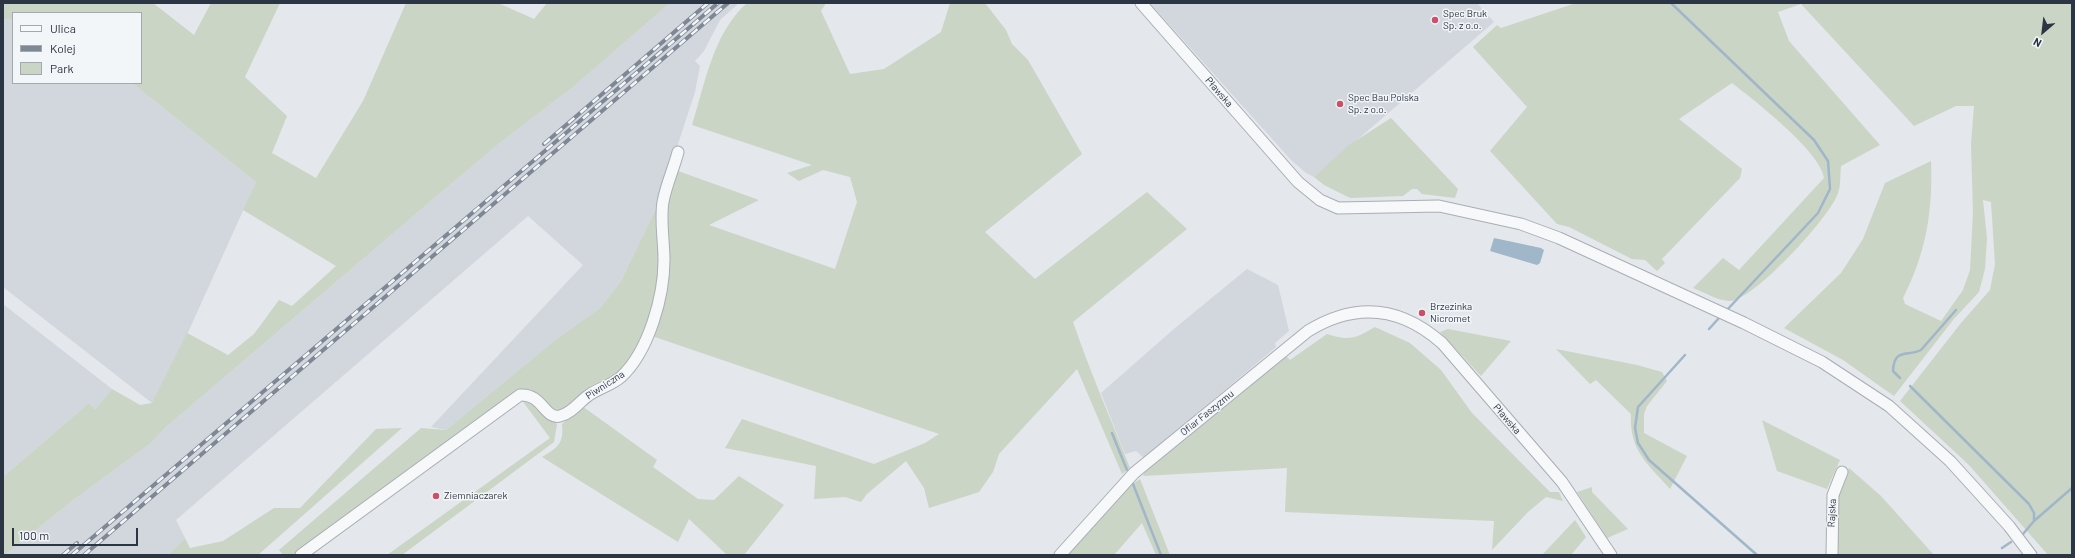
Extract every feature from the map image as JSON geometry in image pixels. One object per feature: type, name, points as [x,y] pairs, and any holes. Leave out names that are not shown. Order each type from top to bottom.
[{"type":"street","name":"Pławska","points":[[1141,3],[1298,182],[1320,200],[1338,208],[1366,209],[1439,206],[1521,224],[1559,238],[1744,323],[1822,362],[1889,406],[1950,461],[2009,526],[2031,555]]},
{"type":"street","name":"Piwniczna","points":[[302,555],[520,395],[526,394],[535,397],[553,416],[560,417],[589,395],[620,378],[628,370],[642,347],[654,321],[660,302],[664,261],[663,202],[678,152]]},
{"type":"street","name":"Pławska","points":[[1378,312],[1409,321],[1430,333],[1442,343],[1562,482],[1611,555]]},
{"type":"street","name":"Ofiar Faszyzmu","points":[[1060,555],[1134,473],[1308,331],[1325,320],[1344,313],[1378,312]]},
{"type":"street","name":"Rajska","points":[[1832,555],[1832,495],[1842,472]]},
{"type":"shaded area","points":[[670,3],[739,3],[720,20],[704,51],[695,61],[700,66],[695,92],[659,202],[621,281],[600,308],[554,341],[446,430],[431,427],[583,265],[528,216],[176,520],[185,538],[168,555],[5,555],[72,501],[151,443],[166,427],[445,189],[501,142],[573,87]]},
{"type":"shaded area","points":[[1150,3],[1477,3],[1494,22],[1314,177],[1306,173],[1292,161]]},
{"type":"shaded area","points":[[3,19],[12,20],[12,84],[133,84],[256,182],[171,370],[152,403],[3,287]]},
{"type":"shaded area","points":[[1247,269],[1278,285],[1289,331],[1275,343],[1276,347],[1144,458],[1136,451],[1125,454],[1101,393],[1175,328]]},
{"type":"shaded area","points":[[3,304],[112,389],[95,409],[89,403],[3,477]]},
{"type":"green space","points":[[3,3],[153,3],[194,35],[211,3],[280,3],[245,77],[287,116],[272,153],[316,178],[363,101],[406,3],[498,3],[534,19],[547,3],[670,3],[573,87],[501,142],[445,189],[166,427],[151,443],[72,501],[5,555],[3,555],[3,477],[89,403],[95,409],[112,389],[140,405],[152,403],[187,333],[228,355],[254,334],[279,300],[292,306],[336,266],[243,210],[256,182],[133,84],[142,84],[142,12],[12,12],[12,20],[3,19]]},
{"type":"green space","points":[[747,3],[826,3],[821,11],[850,74],[884,69],[941,32],[950,3],[985,3],[1006,30],[1012,44],[1028,60],[1082,154],[985,232],[1035,279],[1147,192],[1187,229],[1073,322],[1093,377],[1130,468],[1122,474],[1077,369],[999,454],[993,472],[979,492],[929,508],[924,488],[906,461],[867,494],[861,502],[845,497],[814,499],[816,466],[725,448],[742,419],[874,464],[925,443],[939,434],[652,336],[666,205],[678,171],[759,200],[709,225],[835,269],[857,202],[850,177],[823,170],[799,181],[787,173],[812,165],[692,125],[706,76],[718,44],[735,15]]},
{"type":"green space","points":[[1576,3],[2072,3],[2072,555],[2048,555],[1969,465],[1900,401],[1961,323],[1990,290],[1995,264],[1991,202],[1983,200],[1987,238],[1985,269],[1979,292],[1953,320],[1894,396],[1843,360],[1784,328],[1841,273],[1863,239],[1885,183],[1931,161],[1931,197],[1926,231],[1917,265],[1903,298],[1905,304],[1941,321],[1963,290],[1970,270],[1973,213],[1971,144],[1974,106],[1956,106],[1914,126],[1801,4],[1778,12],[1789,41],[1880,145],[1841,166],[1839,190],[1832,204],[1807,237],[1773,272],[1756,287],[1741,297],[1730,301],[1721,300],[1693,288],[1723,258],[1739,270],[1824,178],[1820,167],[1799,141],[1785,127],[1732,83],[1679,119],[1742,169],[1740,178],[1662,259],[1665,263],[1657,271],[1645,260],[1632,259],[1569,227],[1557,224],[1490,151],[1527,107],[1473,47],[1497,25],[1501,28]]},
{"type":"green space","points":[[1391,118],[1458,189],[1455,198],[1422,194],[1417,189],[1412,189],[1403,196],[1350,198],[1324,185],[1314,177],[1349,145]]},
{"type":"green space","points":[[659,202],[659,283],[648,320],[638,346],[620,372],[591,386],[564,410],[553,411],[538,394],[519,390],[295,555],[283,555],[279,550],[421,428],[446,430],[554,341],[600,308],[621,281]]},
{"type":"green space","points":[[1375,327],[1410,343],[1441,370],[1472,413],[1550,492],[1559,492],[1563,501],[1546,497],[1528,512],[1492,550],[1494,521],[1285,512],[1287,468],[1143,476],[1145,471],[1286,356],[1290,360],[1327,334],[1341,338],[1352,338]]},
{"type":"green space","points":[[1448,329],[1511,341],[1481,376],[1440,332]]},
{"type":"green space","points":[[1556,349],[1637,365],[1662,372],[1667,381],[1647,406],[1644,414],[1644,433],[1687,456],[1670,489],[1647,464],[1637,447],[1633,438],[1631,427],[1631,414],[1596,380],[1590,384]]},
{"type":"green space","points":[[524,398],[547,414],[557,424],[554,442],[402,555],[387,555],[550,438],[521,399]]},
{"type":"green space","points":[[582,406],[657,460],[653,467],[698,499],[714,500],[739,476],[784,505],[744,555],[727,555],[689,519],[678,542],[542,457],[559,444],[562,436],[562,424]]},
{"type":"green space","points":[[1762,420],[1840,460],[1827,489],[1777,471]]},
{"type":"green space","points":[[402,428],[258,555],[168,555],[185,538],[190,548],[223,541],[274,508],[300,508],[376,429]]},
{"type":"green space","points":[[1849,468],[1881,496],[1934,555],[1836,555],[1838,486]]},
{"type":"green space","points":[[1140,479],[1170,555],[1156,555],[1142,523],[1114,555],[1067,555],[1125,489]]},
{"type":"green space","points":[[1592,487],[1592,492],[1628,529],[1607,538],[1577,492]]},
{"type":"green space","points":[[1575,520],[1586,537],[1571,555],[1542,555]]},
{"type":"water","points":[[1494,238],[1541,248],[1544,250],[1540,263],[1537,265],[1490,251]]},
{"type":"waterway","points":[[1671,3],[1814,140],[1828,161],[1830,189],[1818,213],[1726,311]]},
{"type":"waterway","points":[[1900,378],[1893,371],[1896,359],[1902,354],[1921,350],[1956,310]]},
{"type":"waterway","points":[[1709,329],[1719,318]]},
{"type":"waterway","points":[[1685,355],[1638,407],[1635,428],[1638,443],[1649,460],[1757,555]]},
{"type":"waterway","points":[[1910,386],[2029,504],[2034,513],[2034,521],[2023,534]]},
{"type":"waterway","points":[[1112,433],[1127,470]]},
{"type":"waterway","points":[[1133,484],[1161,555]]},
{"type":"waterway","points":[[2034,521],[2072,488]]},
{"type":"waterway","points":[[2002,548],[2011,542]]},
{"type":"railway","points":[[544,144],[708,3]]},
{"type":"railway","points":[[72,555],[718,3]]},
{"type":"railway","points":[[84,555],[728,3]]},
{"type":"railway","points":[[63,555],[77,543]]},
{"type":"place","name":"Spec Bruk Sp. z o.o.","points":[[1435,20]]},
{"type":"place","name":"Spec Bau Polska Sp. z o.o.","points":[[1340,104]]},
{"type":"place","name":"Brzezinka Nicromet","points":[[1422,313]]},
{"type":"place","name":"Ziemniaczarek","points":[[436,496]]}]
